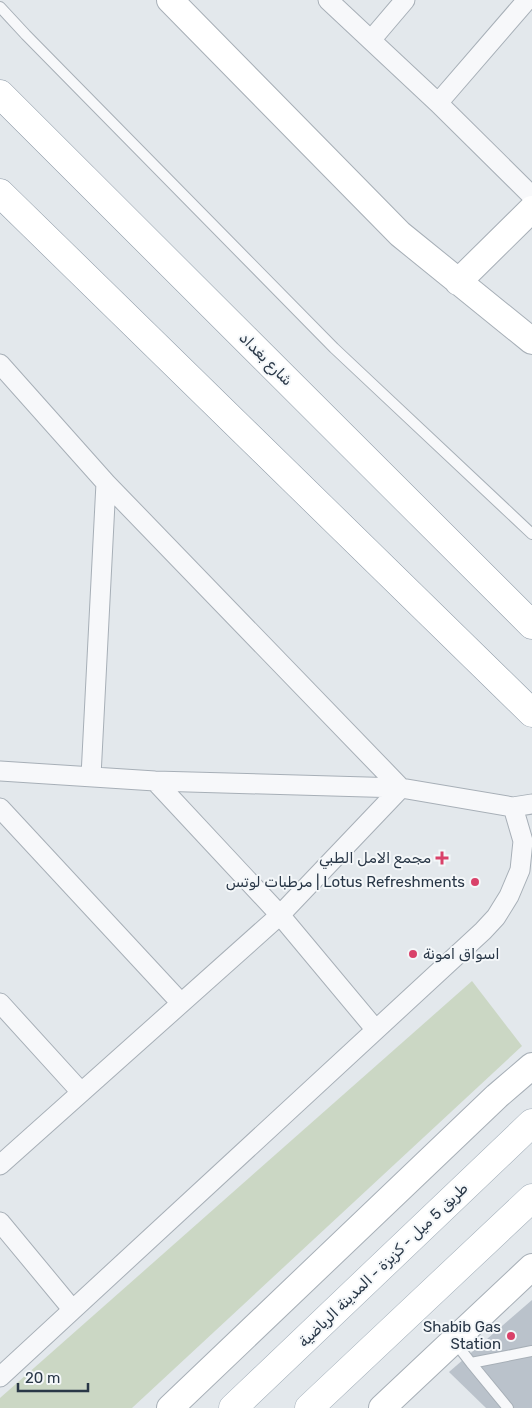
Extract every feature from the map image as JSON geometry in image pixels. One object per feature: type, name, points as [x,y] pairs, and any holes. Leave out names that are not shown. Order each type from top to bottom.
[{"type":"main road","points":[[170,0],[400,234],[532,342]]},
{"type":"main road","name":"شارع بغداد","points":[[0,94],[532,625]]},
{"type":"main road","points":[[0,192],[532,713]]},
{"type":"main road","points":[[458,282],[532,209]]},
{"type":"main road","points":[[170,1408],[497,1096],[532,1066]]},
{"type":"main road","name":"طريق 5 ميل - كزيزة - المدينة الرياضية","points":[[233,1408],[532,1123]]},
{"type":"main road","points":[[309,1408],[532,1198]]},
{"type":"main road","points":[[382,1408],[532,1267]]},
{"type":"street","points":[[328,0],[438,103],[532,196]]},
{"type":"street","points":[[371,40],[405,0]]},
{"type":"street","points":[[438,103],[527,0]]},
{"type":"street","points":[[0,364],[106,483],[400,788]]},
{"type":"street","points":[[91,776],[106,483]]},
{"type":"street","points":[[0,771],[155,781],[400,788],[513,807],[532,804]]},
{"type":"street","points":[[155,781],[280,915],[376,1030]]},
{"type":"street","points":[[0,1165],[280,915],[400,788]]},
{"type":"street","points":[[0,1377],[496,917],[509,896],[520,870],[523,842],[513,807]]},
{"type":"street","points":[[0,808],[181,1003]]},
{"type":"street","points":[[0,1003],[81,1092]]},
{"type":"street","points":[[0,1222],[72,1309]]},
{"type":"lane","points":[[0,7],[334,348],[532,534]]},
{"type":"lane","points":[[454,1340],[470,1363],[508,1408]]},
{"type":"lane","points":[[470,1363],[532,1351]]},
{"type":"green space","points":[[472,981],[522,1046],[132,1408],[0,1408],[0,1398]]},
{"type":"building","name":"Shabib Gas Station","points":[[532,1300],[532,1408],[486,1408],[449,1372]]},
{"type":"place","name":"مجمع الامل الطبي","points":[[442,858]]},
{"type":"place","name":"مرطبات لوتس | Lotus Refreshments","points":[[475,882]]},
{"type":"place","name":"اسواق امونة","points":[[413,954]]},
{"type":"place","name":"Shabib Gas Station","points":[[511,1336]]}]
